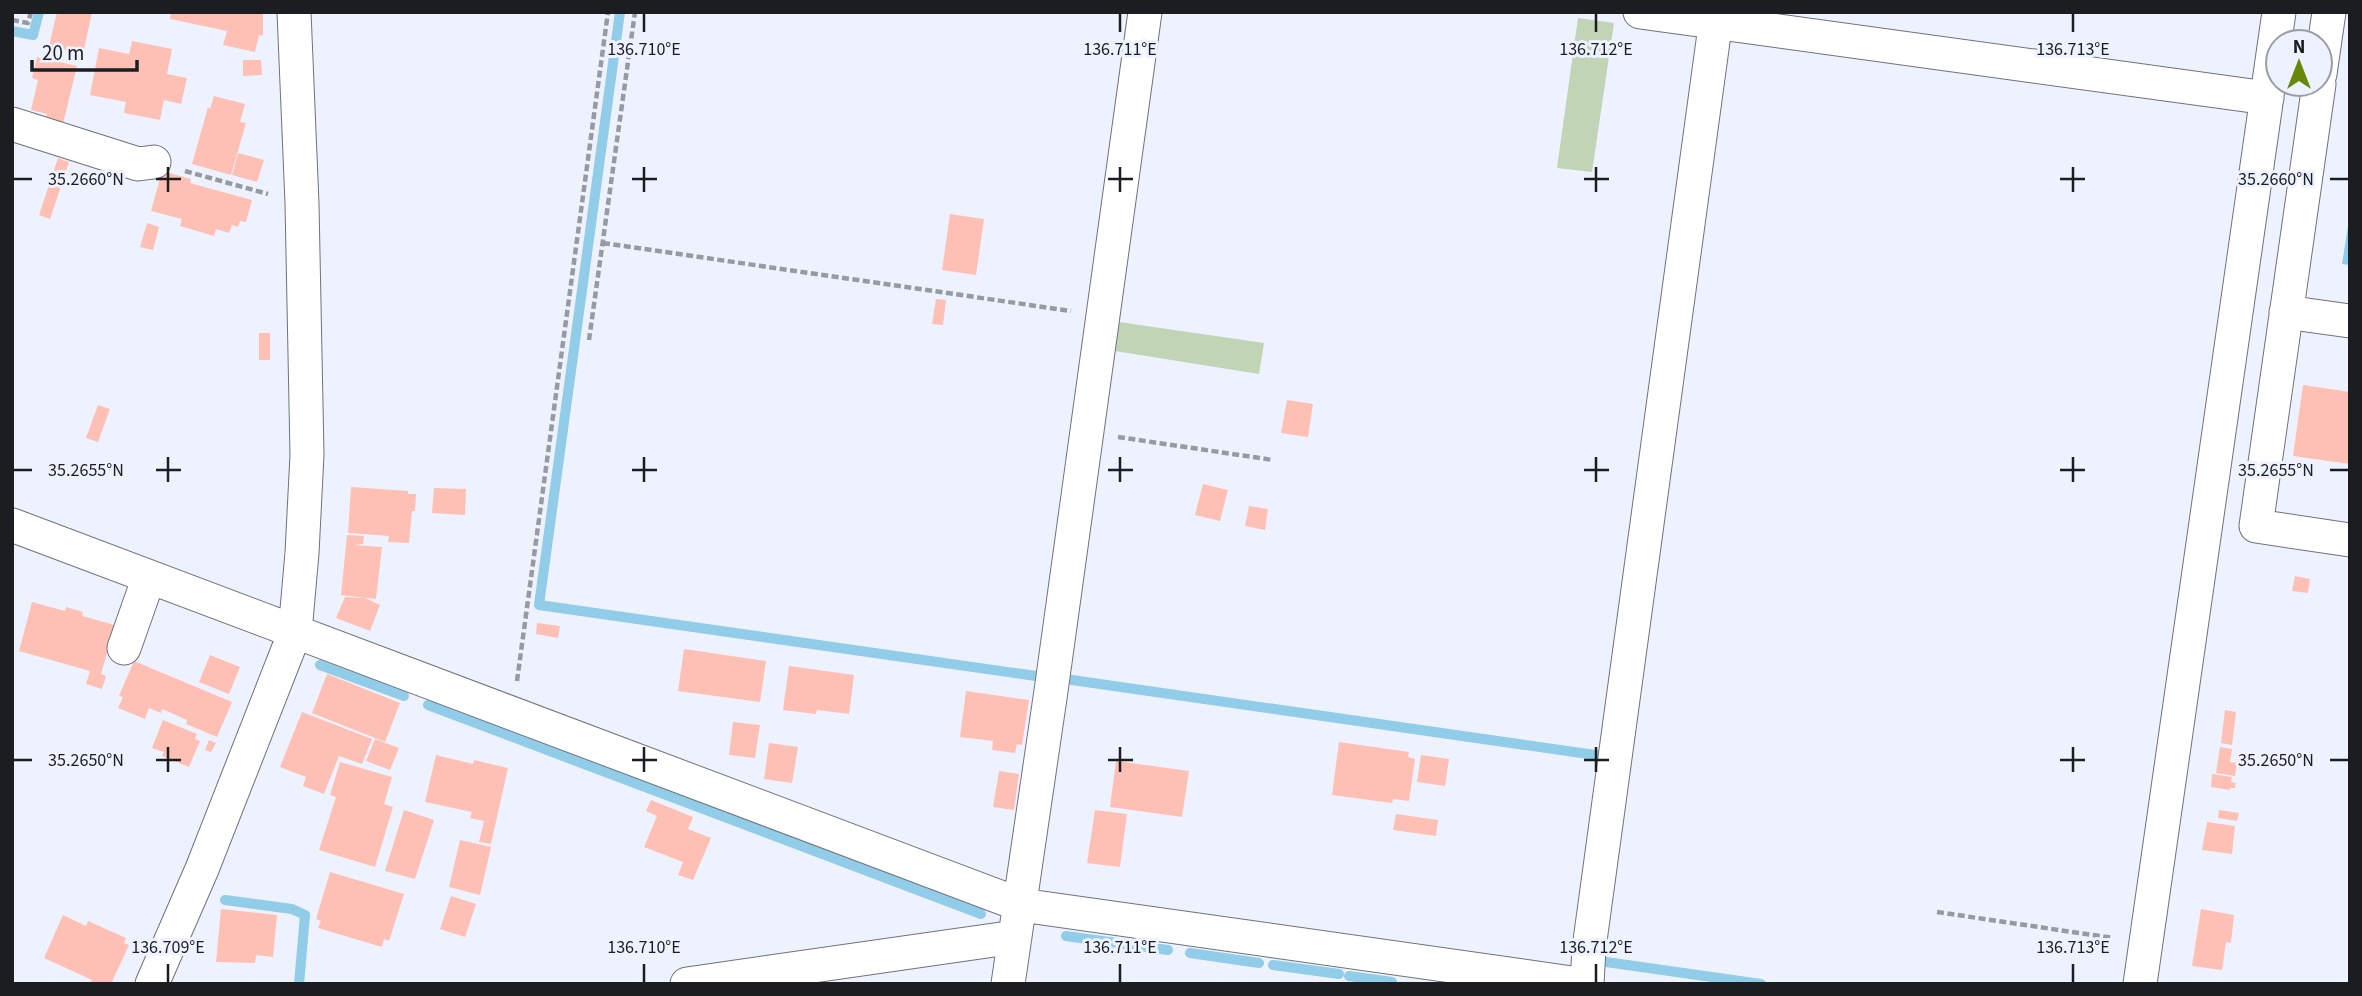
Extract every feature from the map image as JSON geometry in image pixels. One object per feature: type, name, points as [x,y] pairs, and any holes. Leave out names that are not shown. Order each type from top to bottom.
[{"type":"street","points":[[152,984],[202,869],[295,632],[307,455],[302,203],[294,12]]},
{"type":"street","points":[[1008,984],[1145,12]]},
{"type":"street","points":[[1640,12],[1716,17],[2264,98]]},
{"type":"street","points":[[1587,984],[1589,948],[1716,17]]},
{"type":"street","points":[[2140,984],[2267,98]]},
{"type":"street","points":[[2317,98],[2256,526],[2350,540]]},
{"type":"street","points":[[12,124],[138,164],[154,162]]},
{"type":"street","points":[[2286,312],[2350,321]]},
{"type":"street","points":[[12,525],[512,714],[1018,921],[1578,984]]},
{"type":"street","points":[[124,648],[149,577]]},
{"type":"street","points":[[687,984],[1018,921]]},
{"type":"path","points":[[12,20],[28,23],[30,12]]},
{"type":"path","points":[[512,714],[608,12]]},
{"type":"path","points":[[589,340],[635,12]]},
{"type":"path","points":[[154,162],[302,203]]},
{"type":"path","points":[[603,243],[1103,315]]},
{"type":"path","points":[[1087,432],[1273,460]]},
{"type":"path","points":[[1937,912],[2146,943]]},
{"type":"green space","points":[[1578,18],[1614,23],[1592,172],[1557,168]]},
{"type":"green space","points":[[1119,322],[1264,343],[1259,374],[1115,351]]},
{"type":"water","points":[[2350,214],[2350,265],[2342,264]]},
{"type":"building","points":[[57,12],[92,12],[83,54],[49,46]]},
{"type":"building","points":[[171,12],[263,12],[263,36],[259,35],[255,52],[223,45],[227,31],[170,19]]},
{"type":"building","points":[[132,41],[172,49],[167,74],[187,78],[181,104],[164,100],[160,120],[124,113],[126,102],[90,95],[99,48],[129,54]]},
{"type":"building","points":[[37,57],[77,66],[62,128],[45,124],[47,114],[31,110],[38,80],[32,78]]},
{"type":"building","points":[[243,60],[261,60],[262,75],[243,76]]},
{"type":"building","points":[[214,96],[245,104],[240,122],[246,123],[231,175],[192,164],[208,107],[210,109]]},
{"type":"building","points":[[238,153],[264,160],[257,182],[232,175]]},
{"type":"building","points":[[58,158],[69,162],[50,219],[39,215]]},
{"type":"building","points":[[162,171],[191,179],[190,183],[252,200],[246,222],[240,221],[238,227],[232,225],[229,233],[216,229],[214,236],[180,226],[182,219],[151,211]]},
{"type":"building","points":[[950,214],[984,219],[976,275],[942,270]]},
{"type":"building","points":[[147,223],[159,227],[153,250],[140,247]]},
{"type":"building","points":[[936,299],[946,300],[943,325],[932,324]]},
{"type":"building","points":[[259,333],[270,333],[270,360],[259,360]]},
{"type":"building","points":[[2303,385],[2350,392],[2350,464],[2293,456]]},
{"type":"building","points":[[1287,400],[1313,404],[1308,437],[1281,433]]},
{"type":"building","points":[[98,405],[110,409],[98,442],[86,438]]},
{"type":"building","points":[[1203,484],[1228,490],[1220,521],[1195,515]]},
{"type":"building","points":[[351,487],[408,491],[408,494],[416,494],[409,543],[388,542],[389,536],[348,533]]},
{"type":"building","points":[[434,488],[466,489],[465,515],[432,513]]},
{"type":"building","points":[[1249,506],[1268,509],[1265,530],[1245,526]]},
{"type":"building","points":[[347,535],[364,536],[363,544],[354,545],[382,547],[376,599],[341,595]]},
{"type":"building","points":[[2295,576],[2310,579],[2308,593],[2292,591]]},
{"type":"building","points":[[345,597],[365,598],[380,605],[370,631],[336,618]]},
{"type":"building","points":[[32,602],[65,611],[66,607],[83,612],[82,616],[115,625],[101,674],[106,676],[102,689],[86,684],[90,671],[19,651]]},
{"type":"building","points":[[537,623],[560,626],[558,638],[536,634]]},
{"type":"building","points":[[684,649],[766,661],[760,702],[678,691]]},
{"type":"building","points":[[210,655],[240,667],[229,694],[199,682]]},
{"type":"building","points":[[134,661],[232,702],[217,737],[186,724],[187,720],[162,709],[161,713],[149,708],[145,719],[118,708],[123,697],[119,696]]},
{"type":"building","points":[[789,666],[854,675],[849,714],[783,710]]},
{"type":"building","points":[[327,674],[400,703],[385,742],[312,713]]},
{"type":"building","points":[[966,691],[1029,700],[1022,745],[1017,744],[1015,753],[992,750],[993,741],[960,737]]},
{"type":"building","points":[[2225,710],[2236,712],[2232,745],[2221,743]]},
{"type":"building","points":[[302,712],[372,739],[362,764],[339,756],[324,794],[303,786],[306,777],[280,767]]},
{"type":"building","points":[[163,720],[197,734],[195,739],[200,741],[189,767],[162,756],[164,752],[152,748]]},
{"type":"building","points":[[733,722],[760,725],[755,758],[729,755]]},
{"type":"building","points":[[375,739],[399,748],[390,770],[366,761]]},
{"type":"building","points":[[209,740],[216,743],[211,752],[205,750]]},
{"type":"building","points":[[1339,742],[1409,752],[1408,757],[1415,759],[1409,801],[1393,799],[1392,803],[1332,795]]},
{"type":"building","points":[[769,743],[798,747],[792,783],[764,779]]},
{"type":"building","points":[[2220,747],[2232,749],[2230,762],[2237,763],[2235,776],[2216,773]]},
{"type":"building","points":[[436,755],[473,764],[474,760],[508,768],[491,844],[479,842],[484,821],[470,818],[472,812],[425,802]]},
{"type":"building","points":[[1421,755],[1449,759],[1445,786],[1417,782]]},
{"type":"building","points":[[1116,761],[1189,771],[1182,817],[1110,807]]},
{"type":"building","points":[[340,762],[392,777],[384,804],[393,807],[375,867],[319,850],[336,797],[330,795]]},
{"type":"building","points":[[999,771],[1019,774],[1014,810],[993,807]]},
{"type":"building","points":[[2212,774],[2232,777],[2231,782],[2236,783],[2235,788],[2230,790],[2211,787]]},
{"type":"building","points":[[651,800],[693,817],[688,829],[711,838],[693,880],[678,875],[683,862],[644,847],[657,816],[646,811]]},
{"type":"building","points":[[404,810],[434,820],[415,879],[385,871]]},
{"type":"building","points":[[1095,810],[1127,814],[1120,867],[1087,863]]},
{"type":"building","points":[[2219,810],[2239,813],[2237,821],[2218,818]]},
{"type":"building","points":[[1396,814],[1438,820],[1436,836],[1393,830]]},
{"type":"building","points":[[2207,822],[2235,826],[2232,854],[2202,850]]},
{"type":"building","points":[[460,840],[491,847],[480,895],[449,887]]},
{"type":"building","points":[[330,872],[404,894],[389,941],[384,939],[382,947],[318,928],[321,921],[316,919]]},
{"type":"building","points":[[451,896],[476,904],[465,937],[440,929]]},
{"type":"building","points":[[221,909],[277,915],[273,957],[256,955],[255,963],[216,962]]},
{"type":"building","points":[[2201,909],[2234,915],[2231,943],[2226,942],[2222,970],[2192,966]]},
{"type":"building","points":[[63,915],[86,926],[88,921],[126,938],[124,943],[129,945],[111,984],[90,984],[92,980],[44,958]]},
{"type":"waterway","points":[[12,31],[33,35],[39,12]]},
{"type":"waterway","points":[[620,12],[539,605],[1036,676]]},
{"type":"waterway","points":[[320,665],[404,696]]},
{"type":"waterway","points":[[1072,680],[1602,756],[1601,764]]},
{"type":"waterway","points":[[428,705],[981,914]]},
{"type":"waterway","points":[[225,900],[292,909],[305,915],[299,984]]},
{"type":"waterway","points":[[1066,936],[1168,950]]},
{"type":"waterway","points":[[1190,953],[1259,963]]},
{"type":"waterway","points":[[1599,961],[1761,984]]},
{"type":"waterway","points":[[1273,965],[1339,974]]},
{"type":"waterway","points":[[1349,976],[1392,982]]}]
